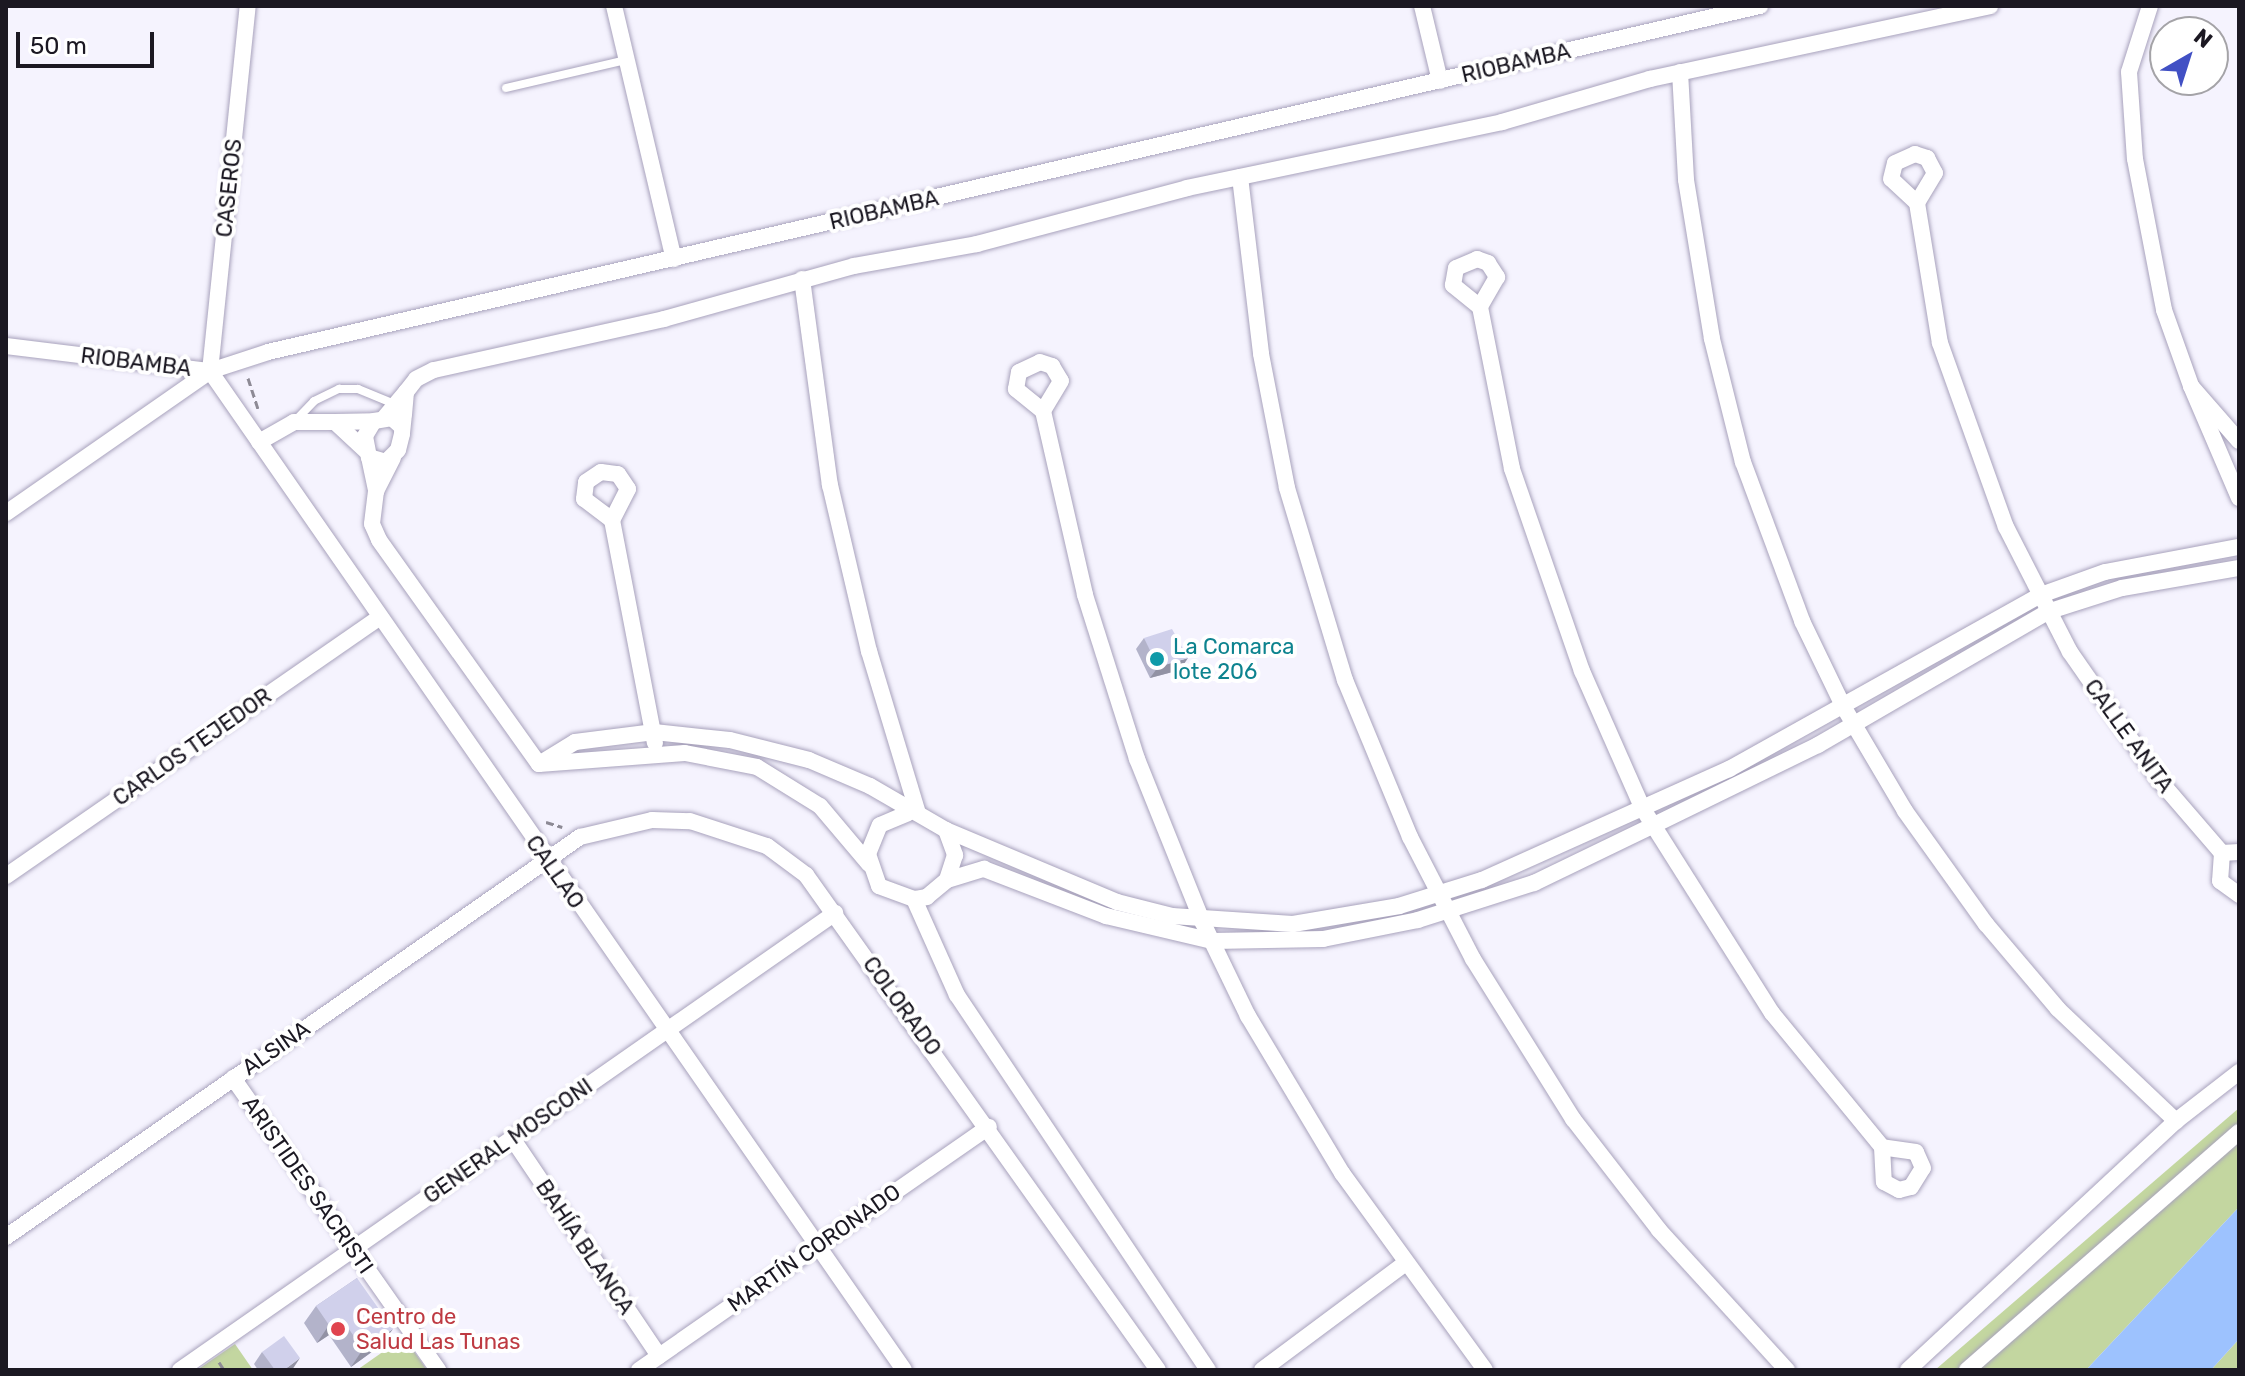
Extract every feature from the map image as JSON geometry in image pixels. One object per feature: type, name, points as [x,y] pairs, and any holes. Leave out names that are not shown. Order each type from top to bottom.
[{"type":"street","name":"CASEROS","points":[[210,371],[248,6]]},
{"type":"street","points":[[614,6],[674,259]]},
{"type":"street","points":[[1422,6],[1440,81]]},
{"type":"street","name":"RIOBAMBA","points":[[6,346],[210,371],[268,352],[1760,6]]},
{"type":"street","points":[[376,491],[365,436],[416,379],[434,370],[664,319],[802,279],[977,244],[1240,177],[1442,136],[1680,72],[1990,6]]},
{"type":"street","points":[[2150,6],[2129,72],[2135,159],[2161,298],[2191,386],[2239,498]]},
{"type":"street","points":[[1680,72],[1698,267],[1726,405],[1780,567],[1843,706],[1905,811],[1986,924],[2058,1009],[2176,1121]]},
{"type":"street","points":[[1240,177],[1261,354],[1306,561],[1371,746],[1449,912],[1573,1119],[1659,1230],[1787,1370]]},
{"type":"street","name":"CALLE ANITA","points":[[1917,203],[1927,283],[1960,410],[2038,596],[2131,743],[2230,852],[2220,881],[2239,895]]},
{"type":"street","points":[[802,279],[830,485],[869,651],[913,813]]},
{"type":"street","points":[[1480,307],[1512,469],[1535,542],[1582,671],[1643,809],[1772,1013],[1882,1147]]},
{"type":"street","name":"CALLAO","points":[[210,371],[545,859],[904,1370]]},
{"type":"street","points":[[6,513],[210,371]]},
{"type":"street","points":[[2191,386],[2239,441]]},
{"type":"street","points":[[259,442],[294,422],[335,422],[390,409]]},
{"type":"street","points":[[390,409],[402,427],[393,458],[376,491],[372,524],[379,540],[539,764]]},
{"type":"street","points":[[390,409],[402,427]]},
{"type":"street","points":[[1043,411],[1070,539],[1109,677],[1202,921],[1293,1093],[1404,1264],[1485,1370]]},
{"type":"street","points":[[335,422],[367,454],[386,462],[393,458]]},
{"type":"street","points":[[612,520],[657,753]]},
{"type":"street","points":[[539,764],[575,742],[654,732],[777,750],[870,786],[946,830],[1117,902],[1202,921],[1333,920],[1440,894],[1643,809],[1729,769],[2038,596],[2105,572],[2239,547]]},
{"type":"street","points":[[539,764],[657,753],[719,757],[785,781],[820,806],[889,893],[914,899],[927,897],[947,880],[984,869],[1106,916],[1213,941],[1323,939],[1449,912],[1534,883],[1852,723],[2047,612],[2122,588],[2239,568]]},
{"type":"street","name":"CARLOS TEJEDOR","points":[[6,876],[378,618]]},
{"type":"street","points":[[869,864],[874,833],[889,818],[913,813]]},
{"type":"street","name":"COLORADO","points":[[545,859],[580,837],[652,820],[690,821],[734,831],[785,857],[835,913],[1158,1370]]},
{"type":"street","points":[[946,830],[955,855],[947,880]]},
{"type":"street","name":"ALSINA","points":[[6,1237],[545,859]]},
{"type":"street","points":[[914,899],[931,943],[974,1022],[1208,1370]]},
{"type":"street","name":"GENERAL MOSCONI","points":[[180,1370],[835,913]]},
{"type":"street","points":[[1908,1370],[2176,1121],[2239,1072]]},
{"type":"street","name":"ARISTIDES SACRISTI","points":[[233,1078],[438,1370]]},
{"type":"street","name":"MARTÍN CORONADO","points":[[639,1370],[989,1127]]},
{"type":"street","points":[[1967,1370],[2239,1132]]},
{"type":"street","name":"BAHÍA BLANCA","points":[[512,1138],[659,1356]]},
{"type":"street","points":[[1262,1370],[1404,1264]]},
{"type":"lane","points":[[506,88],[627,60]]},
{"type":"lane","points":[[294,422],[314,401],[339,389],[358,389],[390,409]]},
{"type":"green space","points":[[2239,1108],[2239,1207],[2086,1370],[1935,1370]]},
{"type":"green space","points":[[404,1337],[427,1370],[357,1370]]},
{"type":"green space","points":[[2239,1339],[2239,1370],[2211,1370]]},
{"type":"green space","points":[[235,1344],[253,1370],[197,1370]]},
{"type":"water","points":[[2239,1207],[2239,1339],[2211,1370],[2086,1370]]},
{"type":"building","points":[[1172,629],[1188,658],[1158,667],[1144,638]]},
{"type":"building","points":[[357,1278],[393,1329],[363,1349],[341,1318],[329,1325],[316,1306]]},
{"type":"building","points":[[284,1336],[300,1358],[284,1370],[275,1370],[262,1352]]},
{"type":"place","name":"La Comarca lote 206","points":[[1157,659]]},
{"type":"place","name":"Centro de Salud Las Tunas","points":[[338,1329]]}]
